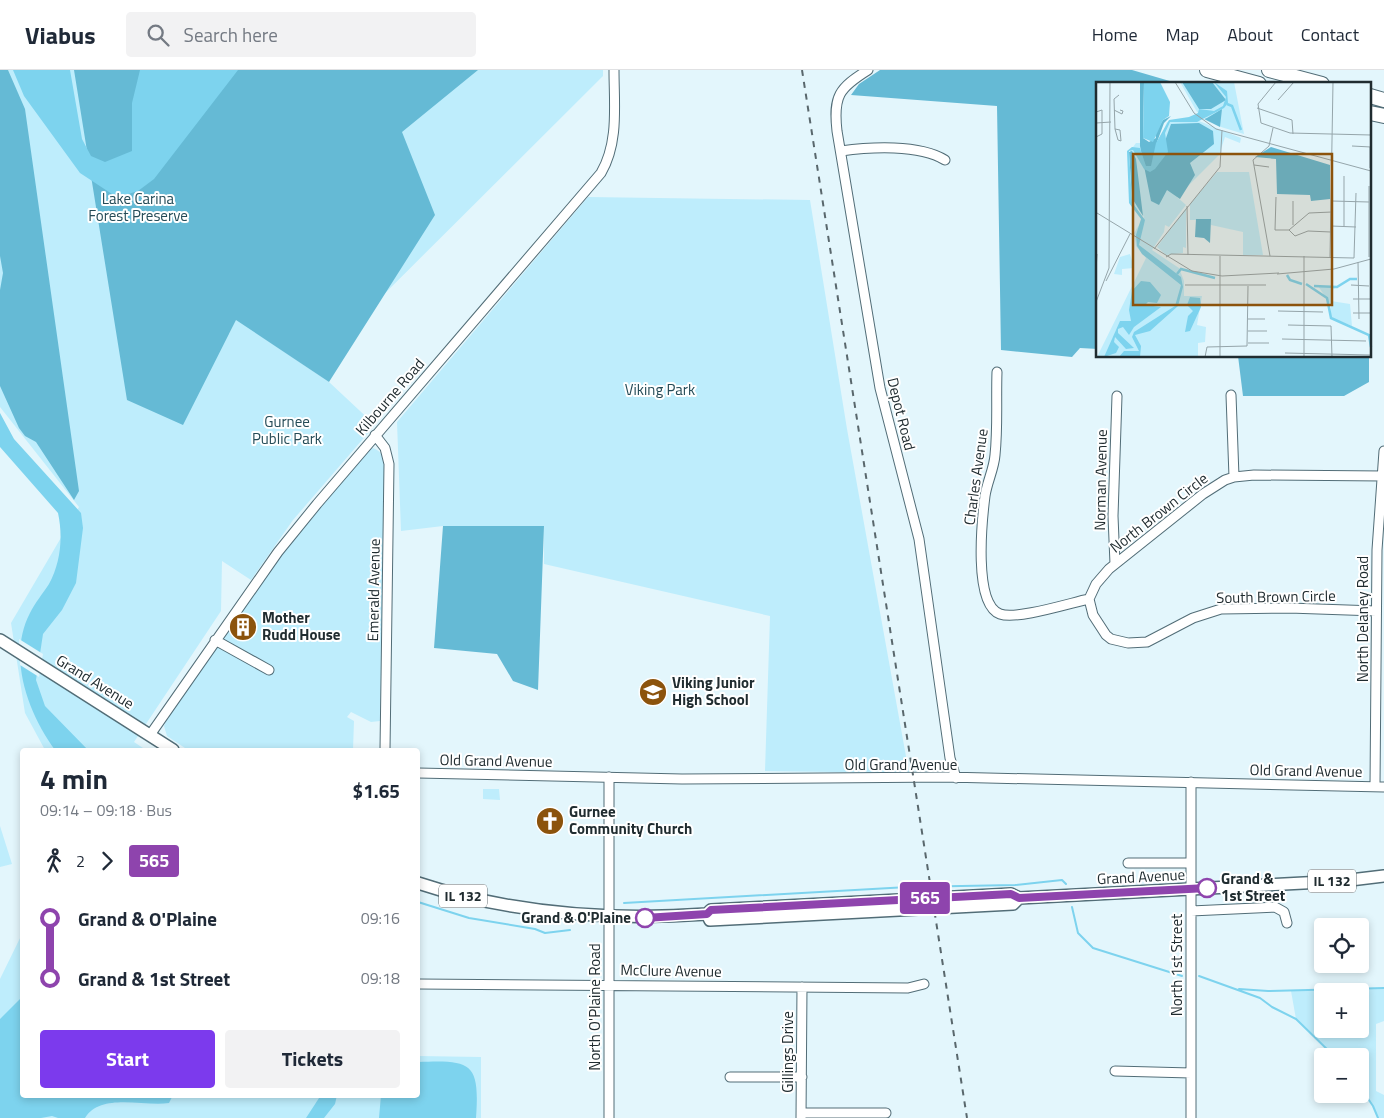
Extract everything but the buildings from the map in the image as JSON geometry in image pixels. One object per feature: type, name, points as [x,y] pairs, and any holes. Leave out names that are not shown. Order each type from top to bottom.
[{"type":"highway","points":[[1207,70],[1252,82]]},
{"type":"highway","points":[[1269,70],[1314,82]]},
{"type":"main road","name":"Grand Avenue","points":[[0,640],[170,748]]},
{"type":"main road","name":"Grand Avenue","points":[[420,884],[459,896],[564,914],[609,917],[707,914],[710,920],[1013,904],[1019,898],[1384,876]]},
{"type":"street","name":"Kilbourne Road","points":[[150,735],[278,552],[375,434],[601,173],[610,158],[614,137],[614,70]]},
{"type":"street","name":"Depot Road","points":[[868,70],[846,85],[838,98],[835,113],[880,388],[919,539],[950,758],[956,778]]},
{"type":"street","points":[[841,151],[859,149],[918,150],[934,154],[945,160]]},
{"type":"street","name":"Charles Avenue","points":[[997,372],[995,458],[983,514],[982,569],[985,596],[996,612],[1014,616],[1089,599]]},
{"type":"street","name":"Norman Avenue","points":[[1115,564],[1113,516],[1117,396]]},
{"type":"street","points":[[1231,396],[1234,476],[1383,476]]},
{"type":"street","name":"Emerald Avenue","points":[[375,434],[385,448],[388,464],[385,748]]},
{"type":"street","name":"North Delaney Road","points":[[1380,786],[1376,611],[1380,572],[1384,451]]},
{"type":"street","name":"North Brown Circle","points":[[1089,599],[1096,584],[1115,564],[1203,494],[1234,476]]},
{"type":"street","name":"South Brown Circle","points":[[1089,599],[1093,615],[1106,635],[1111,639],[1138,644],[1155,639],[1193,618],[1221,609],[1288,608],[1376,611]]},
{"type":"street","points":[[215,640],[269,670]]},
{"type":"street","name":"Old Grand Avenue","points":[[420,773],[609,777],[956,778],[1380,786]]},
{"type":"street","name":"North O'Plaine Road","points":[[609,777],[609,1118]]},
{"type":"street","name":"North 1st Street","points":[[1191,782],[1191,1118]]},
{"type":"street","points":[[1128,863],[1191,863]]},
{"type":"street","points":[[1190,911],[1275,907],[1284,912],[1287,923]]},
{"type":"street","name":"McClure Avenue","points":[[420,984],[609,984],[908,988],[924,984]]},
{"type":"street","name":"Gillings Drive","points":[[801,1116],[802,987]]},
{"type":"street","points":[[1115,1072],[1191,1072]]},
{"type":"street","points":[[730,1077],[802,1077]]},
{"type":"street","points":[[801,1116],[886,1113]]},
{"type":"green space","name":"Lake Carina Forest Preserve","points":[[0,70],[603,70],[603,76],[312,366],[230,312],[229,334],[236,319],[329,382],[375,425],[293,520],[251,580],[222,561],[221,611],[134,742],[143,748],[44,748],[25,713],[11,623],[79,507],[0,407]]},
{"type":"green space","points":[[0,70],[8,70],[25,109],[79,491],[74,500],[36,442],[25,436],[19,428],[0,386],[0,290],[3,273],[0,256]]},
{"type":"green space","points":[[74,70],[478,70],[402,132],[435,215],[329,382],[236,320],[183,425],[127,400]]},
{"type":"green space","points":[[880,70],[1132,70],[1173,82],[1096,82],[1096,349],[1080,348],[1072,357],[1001,350],[997,106],[851,95],[859,84]]},
{"type":"green space","name":"Viking Park","points":[[588,197],[810,200],[847,429],[909,773],[765,771],[770,616],[544,564],[544,526],[443,526],[401,531],[397,422]]},
{"type":"green space","points":[[1238,358],[1369,358],[1369,382],[1344,396],[1243,396]]},
{"type":"green space","points":[[373,448],[381,453],[385,470],[380,721],[371,722],[351,712],[347,717],[354,721],[353,748],[185,748],[167,736],[164,726],[168,717],[292,540],[368,450]]},
{"type":"green space","points":[[443,526],[544,526],[538,690],[513,681],[497,654],[434,648]]},
{"type":"green space","points":[[483,789],[499,789],[500,800],[483,799]]},
{"type":"green space","points":[[0,826],[12,864],[0,867]]},
{"type":"green space","points":[[20,938],[20,1098],[420,1098],[420,1056],[481,1057],[481,1118],[0,1118],[0,979]]},
{"type":"green space","points":[[1369,988],[1384,988],[1384,1021],[1376,1024],[1376,1091],[1384,1095],[1384,1118],[1378,1118],[1369,1100],[1369,1048],[1326,1048],[1316,1038],[1369,1038]]},
{"type":"green space","points":[[1314,990],[1314,1037],[1296,1019],[1291,991]]},
{"type":"shaded area","points":[[13,70],[70,70],[82,139],[91,156],[105,162],[132,151],[132,103],[140,70],[238,70],[154,179],[138,191],[122,196],[112,194],[80,173],[24,96]]},
{"type":"shaded area","points":[[0,413],[14,439],[81,513],[83,528],[76,583],[62,610],[43,634],[36,680],[45,706],[86,748],[54,748],[36,719],[29,702],[21,666],[20,648],[23,630],[30,613],[49,584],[56,567],[61,540],[58,513],[0,447]]},
{"type":"shaded area","points":[[20,999],[20,1098],[172,1098],[169,1103],[159,1104],[124,1102],[101,1105],[92,1110],[85,1118],[58,1118],[52,1116],[41,1118],[0,1118],[0,1019]]},
{"type":"shaded area","points":[[420,1062],[461,1064],[468,1068],[473,1075],[477,1099],[476,1118],[379,1118],[381,1098],[420,1098]]},
{"type":"shaded area","points":[[319,1098],[336,1098],[335,1104],[324,1118],[306,1118]]},
{"type":"pier","points":[[19,639],[43,654],[39,677],[20,665]]},
{"type":"waterway","points":[[624,903],[908,887],[1015,885],[1062,880],[1066,884]]},
{"type":"waterway","points":[[420,903],[469,918],[535,929],[545,933],[570,930]]},
{"type":"waterway","points":[[1072,907],[1078,933],[1093,948],[1182,976]]},
{"type":"waterway","points":[[1199,976],[1260,998],[1272,1007],[1296,1019],[1326,1048]]},
{"type":"waterway","points":[[1239,989],[1268,991],[1384,988]]},
{"type":"waterway","points":[[1369,1100],[1378,1118]]},
{"type":"railway","points":[[802,70],[967,1118]]},
{"type":"bus line","name":"565","points":[[645,918],[707,914],[711,910],[957,896],[1011,894],[1019,898],[1207,888]]},
{"type":"place","name":"Mother Rudd House","points":[[243,627]]},
{"type":"place","name":"Viking Junior High School","points":[[653,692]]},
{"type":"place","name":"Gurnee Community Church","points":[[550,821]]},
{"type":"place","name":"Grand & 1st Street","points":[[1207,888]]},
{"type":"place","name":"Grand & O'Plaine","points":[[645,918]]},
{"type":"park label","name":"Gurnee Public Park","points":[[287,430]]}]
